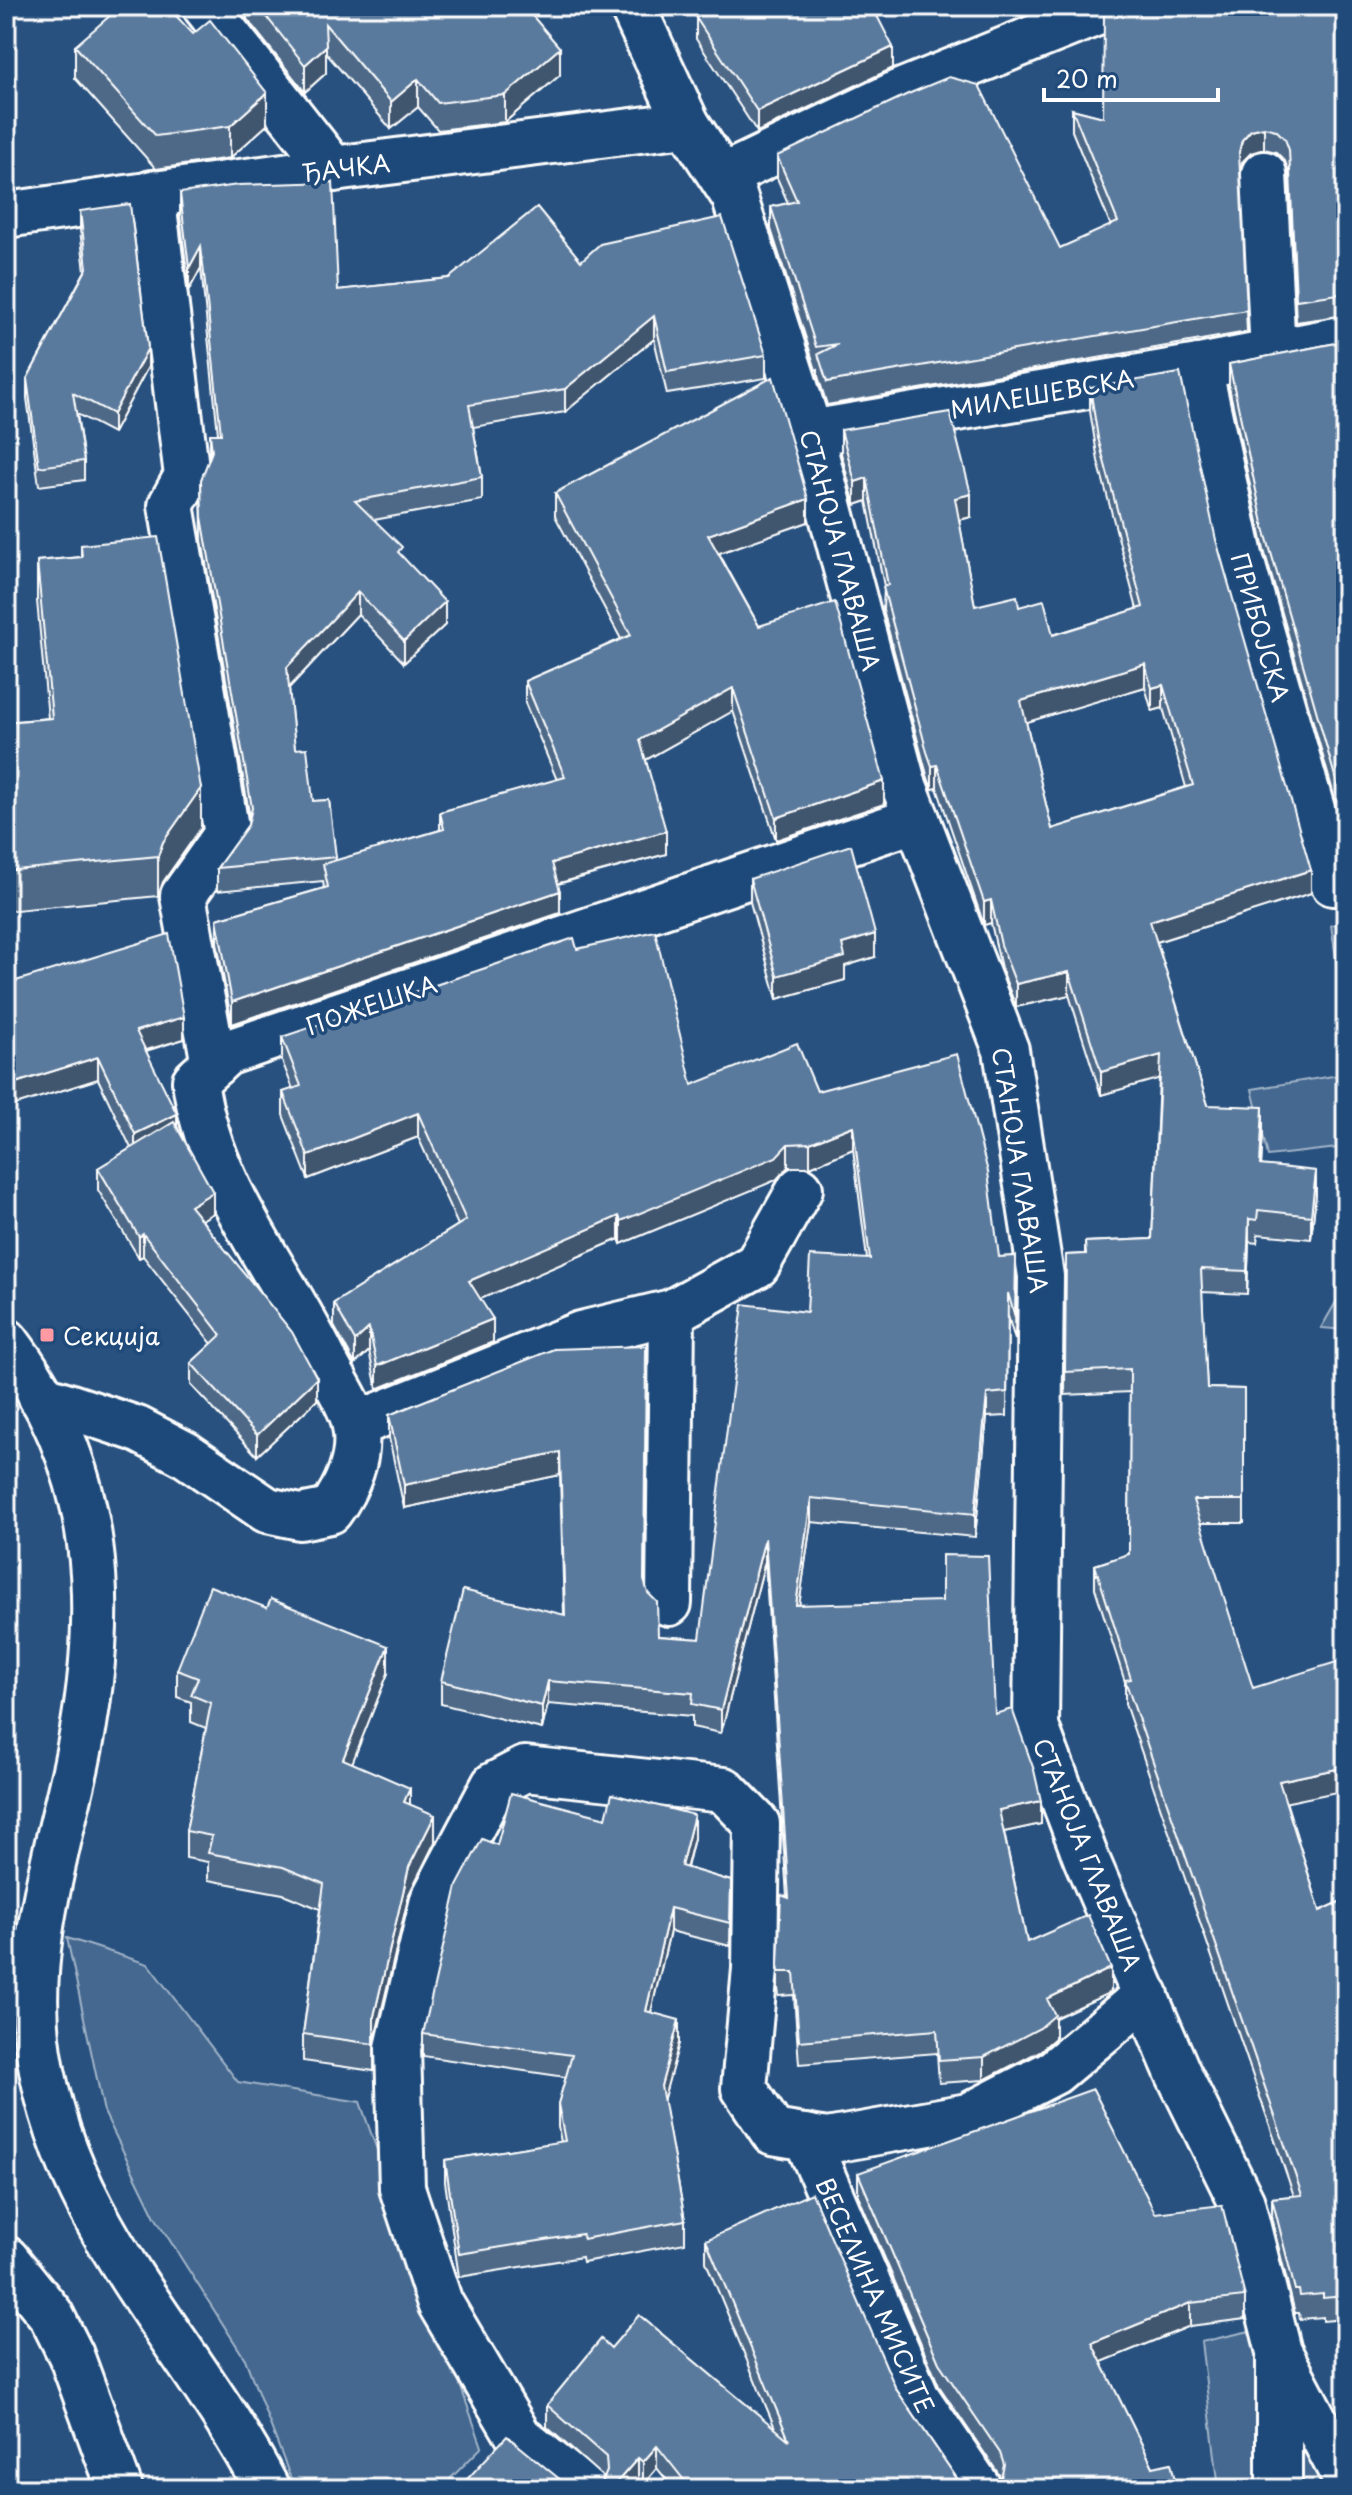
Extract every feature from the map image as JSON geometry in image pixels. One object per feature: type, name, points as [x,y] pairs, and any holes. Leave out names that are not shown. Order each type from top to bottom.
[{"type":"street","points":[[205,6],[333,169]]},
{"type":"street","name":"СТАНОЈА ГЛАВАША","points":[[632,6],[687,124],[724,176],[734,196],[810,433],[903,783],[1006,1050],[1041,1276],[1036,1727],[1086,1858],[1178,2073],[1242,2203],[1279,2352],[1279,2489]]},
{"type":"street","points":[[724,176],[898,93],[1099,12]]},
{"type":"street","name":"ЂАЧКА","points":[[6,215],[152,193],[687,124]]},
{"type":"street","points":[[1264,174],[1273,353]]},
{"type":"street","points":[[41,1397],[137,1429],[185,1454],[267,1510],[300,1517],[330,1511],[346,1489],[355,1456],[355,1425],[307,1323],[269,1268],[220,1174],[201,1119],[195,1081],[214,1064],[183,896],[227,834],[171,505],[187,476],[152,193]]},
{"type":"street","name":"МИЛЕШЕВСКА","points":[[810,433],[1199,367],[1346,338]]},
{"type":"street","name":"ПРИБОЈСКА","points":[[1199,367],[1240,556],[1333,883]]},
{"type":"street","name":"ПОЖЕШКА","points":[[214,1064],[226,1053],[917,819]]},
{"type":"street","points":[[355,1425],[581,1334],[672,1312],[757,1265],[800,1189]]},
{"type":"street","points":[[669,1603],[672,1312]]},
{"type":"street","points":[[6,1341],[65,1438],[84,1498],[96,1581],[87,1701],[50,1869],[42,1923],[36,2021],[46,2087],[71,2169],[89,2210],[137,2289],[218,2405],[267,2489]]},
{"type":"street","points":[[583,2489],[519,2437],[440,2303],[402,2188],[398,2048],[433,1900],[494,1785],[525,1769],[724,1790],[757,1824],[755,1969],[744,2088],[773,2132],[827,2141],[968,2116],[1054,2072],[1146,1995]]},
{"type":"street","name":"ВЕСЕЛИНА МИСИТЕ","points":[[806,2137],[917,2398],[979,2489]]},
{"type":"street","points":[[6,2259],[51,2315],[120,2489]]},
{"type":"street","name":"СТАНОЈА ГЛАВАША","points":[[1279,2352],[1345,2476]]},
{"type":"shaded area","points":[[1346,922],[1346,1023],[1331,925]]},
{"type":"shaded area","points":[[1346,1074],[1346,1147],[1268,1156],[1252,1089]]},
{"type":"shaded area","points":[[1346,1285],[1346,1330],[1321,1328]]},
{"type":"shaded area","points":[[67,1938],[148,1964],[238,2082],[360,2102],[482,2447],[440,2489],[306,2489],[293,2484],[245,2359],[155,2217],[104,2112]]},
{"type":"shaded area","points":[[1250,2331],[1323,2489],[1219,2489],[1201,2342]]},
{"type":"building","points":[[121,6],[167,6],[193,34],[210,20],[267,93],[230,126],[156,136],[75,46]]},
{"type":"building","points":[[258,6],[524,6],[560,48],[505,95],[438,103],[418,79],[391,102],[325,24],[326,46],[305,65]]},
{"type":"building","points":[[713,6],[872,6],[893,47],[757,111],[696,18]]},
{"type":"building","points":[[1117,6],[1346,6],[1346,293],[1296,300],[1289,150],[1285,139],[1276,130],[1264,127],[1251,130],[1242,140],[1239,152],[1247,310],[827,382],[818,354],[838,344],[816,347],[771,207],[797,201],[777,156],[949,77],[979,85],[1060,248],[1118,222],[1072,109],[1103,117],[1104,14]]},
{"type":"building","points":[[333,182],[338,290],[449,278],[537,207],[581,261],[600,244],[722,217],[766,355],[667,372],[654,316],[565,389],[469,405],[482,477],[355,501],[402,547],[398,552],[445,602],[404,641],[358,592],[287,667],[295,749],[307,748],[313,801],[329,800],[336,857],[217,868],[248,825],[252,808],[202,517],[201,480],[212,451],[210,434],[221,434],[201,246],[189,268],[180,193],[238,185]]},
{"type":"building","points":[[130,204],[148,348],[113,414],[73,393],[84,461],[39,467],[27,379],[87,268],[80,211]]},
{"type":"building","points":[[1346,341],[1346,815],[1264,528],[1229,364]]},
{"type":"building","points":[[1180,373],[1216,540],[1311,870],[1150,921],[1208,1105],[1263,1107],[1260,1165],[1316,1171],[1311,1216],[1258,1210],[1257,1220],[1249,1219],[1247,1271],[1201,1269],[1207,1388],[1244,1389],[1244,1500],[1193,1500],[1253,1688],[1346,1659],[1346,1767],[1279,1781],[1320,1911],[1346,1899],[1346,2296],[1300,2296],[1299,2290],[1295,2290],[1272,2198],[1302,2195],[1125,1680],[1131,1679],[1095,1565],[1129,1554],[1130,1369],[1065,1372],[1066,1255],[1086,1254],[1085,1242],[1152,1239],[1161,1055],[1101,1072],[1069,972],[1016,984],[1001,945],[991,900],[984,902],[937,765],[932,766],[927,752],[883,587],[888,585],[867,478],[855,482],[841,430],[950,412],[971,494],[955,498],[975,606],[1017,596],[1019,607],[1044,600],[1053,635],[1143,607],[1098,438],[1090,388]],"holes":[[[1145,664],[1152,688],[1163,685],[1193,785],[1052,829],[1021,701]]]},
{"type":"building","points":[[773,377],[808,499],[708,535],[759,626],[835,602],[884,781],[776,818],[733,688],[640,740],[666,831],[552,863],[560,891],[232,1002],[217,919],[328,887],[323,864],[444,829],[440,812],[565,777],[525,681],[631,635],[555,493]]},
{"type":"building","points":[[6,385],[14,390],[6,403]]},
{"type":"building","points":[[158,537],[201,788],[163,842],[158,856],[6,871],[6,722],[52,718],[37,561],[82,557],[81,545]]},
{"type":"building","points":[[851,845],[875,934],[842,944],[845,957],[777,976],[750,879]]},
{"type":"building","points":[[655,931],[692,1085],[797,1043],[817,1091],[957,1054],[988,1172],[999,1257],[1016,1256],[1015,1317],[1008,1293],[1007,1392],[987,1394],[975,1514],[811,1498],[796,1605],[942,1601],[942,1555],[988,1556],[995,1714],[1012,1709],[1034,1770],[1041,1801],[999,1810],[1027,1942],[1088,1915],[1111,1968],[1047,1999],[1055,2015],[1040,2028],[984,2057],[939,2060],[937,2030],[799,2041],[794,1972],[779,1972],[778,1965],[781,1895],[789,1898],[765,1538],[721,1710],[692,1704],[693,1693],[548,1681],[542,1706],[441,1681],[463,1590],[565,1615],[560,1452],[404,1485],[389,1415],[554,1349],[646,1346],[644,1580],[648,1593],[657,1602],[658,1636],[700,1639],[743,1304],[807,1312],[810,1256],[870,1259],[853,1126],[810,1143],[788,1144],[776,1157],[621,1221],[619,1216],[469,1281],[493,1319],[377,1366],[369,1328],[355,1341],[334,1303],[466,1220],[418,1113],[308,1156],[283,1092],[301,1086],[282,1037],[574,938],[577,949]]},
{"type":"building","points":[[169,934],[184,1017],[136,1031],[177,1114],[135,1134],[98,1057],[6,1086],[6,984]]},
{"type":"building","points":[[174,1122],[213,1192],[190,1206],[292,1332],[317,1378],[257,1435],[191,1363],[221,1335],[143,1234],[139,1237],[98,1168]]},
{"type":"building","points":[[210,1586],[267,1608],[271,1599],[388,1646],[343,1759],[410,1788],[404,1802],[435,1815],[409,1867],[374,2016],[374,2044],[303,2034],[324,1884],[283,1867],[208,1853],[212,1836],[186,1831],[211,1703],[191,1695],[198,1678],[177,1670]]},
{"type":"building","points":[[511,1793],[606,1818],[612,1794],[694,1815],[681,1866],[731,1881],[730,1923],[670,1908],[646,2011],[679,2020],[661,2086],[685,2220],[583,2239],[582,2234],[459,2254],[445,2160],[565,2141],[558,2104],[572,2055],[423,2034],[457,1886],[482,1839],[497,1845]]},
{"type":"building","points":[[1093,2089],[1155,2213],[1222,2205],[1245,2297],[1190,2303],[1092,2343],[1153,2467],[1171,2463],[1177,2489],[987,2489],[1001,2478],[1004,2465],[1000,2453],[939,2363],[858,2173]]},
{"type":"building","points":[[812,2193],[896,2389],[958,2480],[970,2489],[691,2489],[657,2446],[643,2462],[638,2458],[611,2489],[592,2489],[602,2483],[607,2471],[606,2457],[547,2405],[601,2339],[611,2348],[639,2315],[789,2440],[706,2240]]},
{"type":"building","points":[[507,2436],[568,2486],[574,2489],[458,2489]]},
{"type":"place","name":"Секција","points":[[47,1335]]}]
